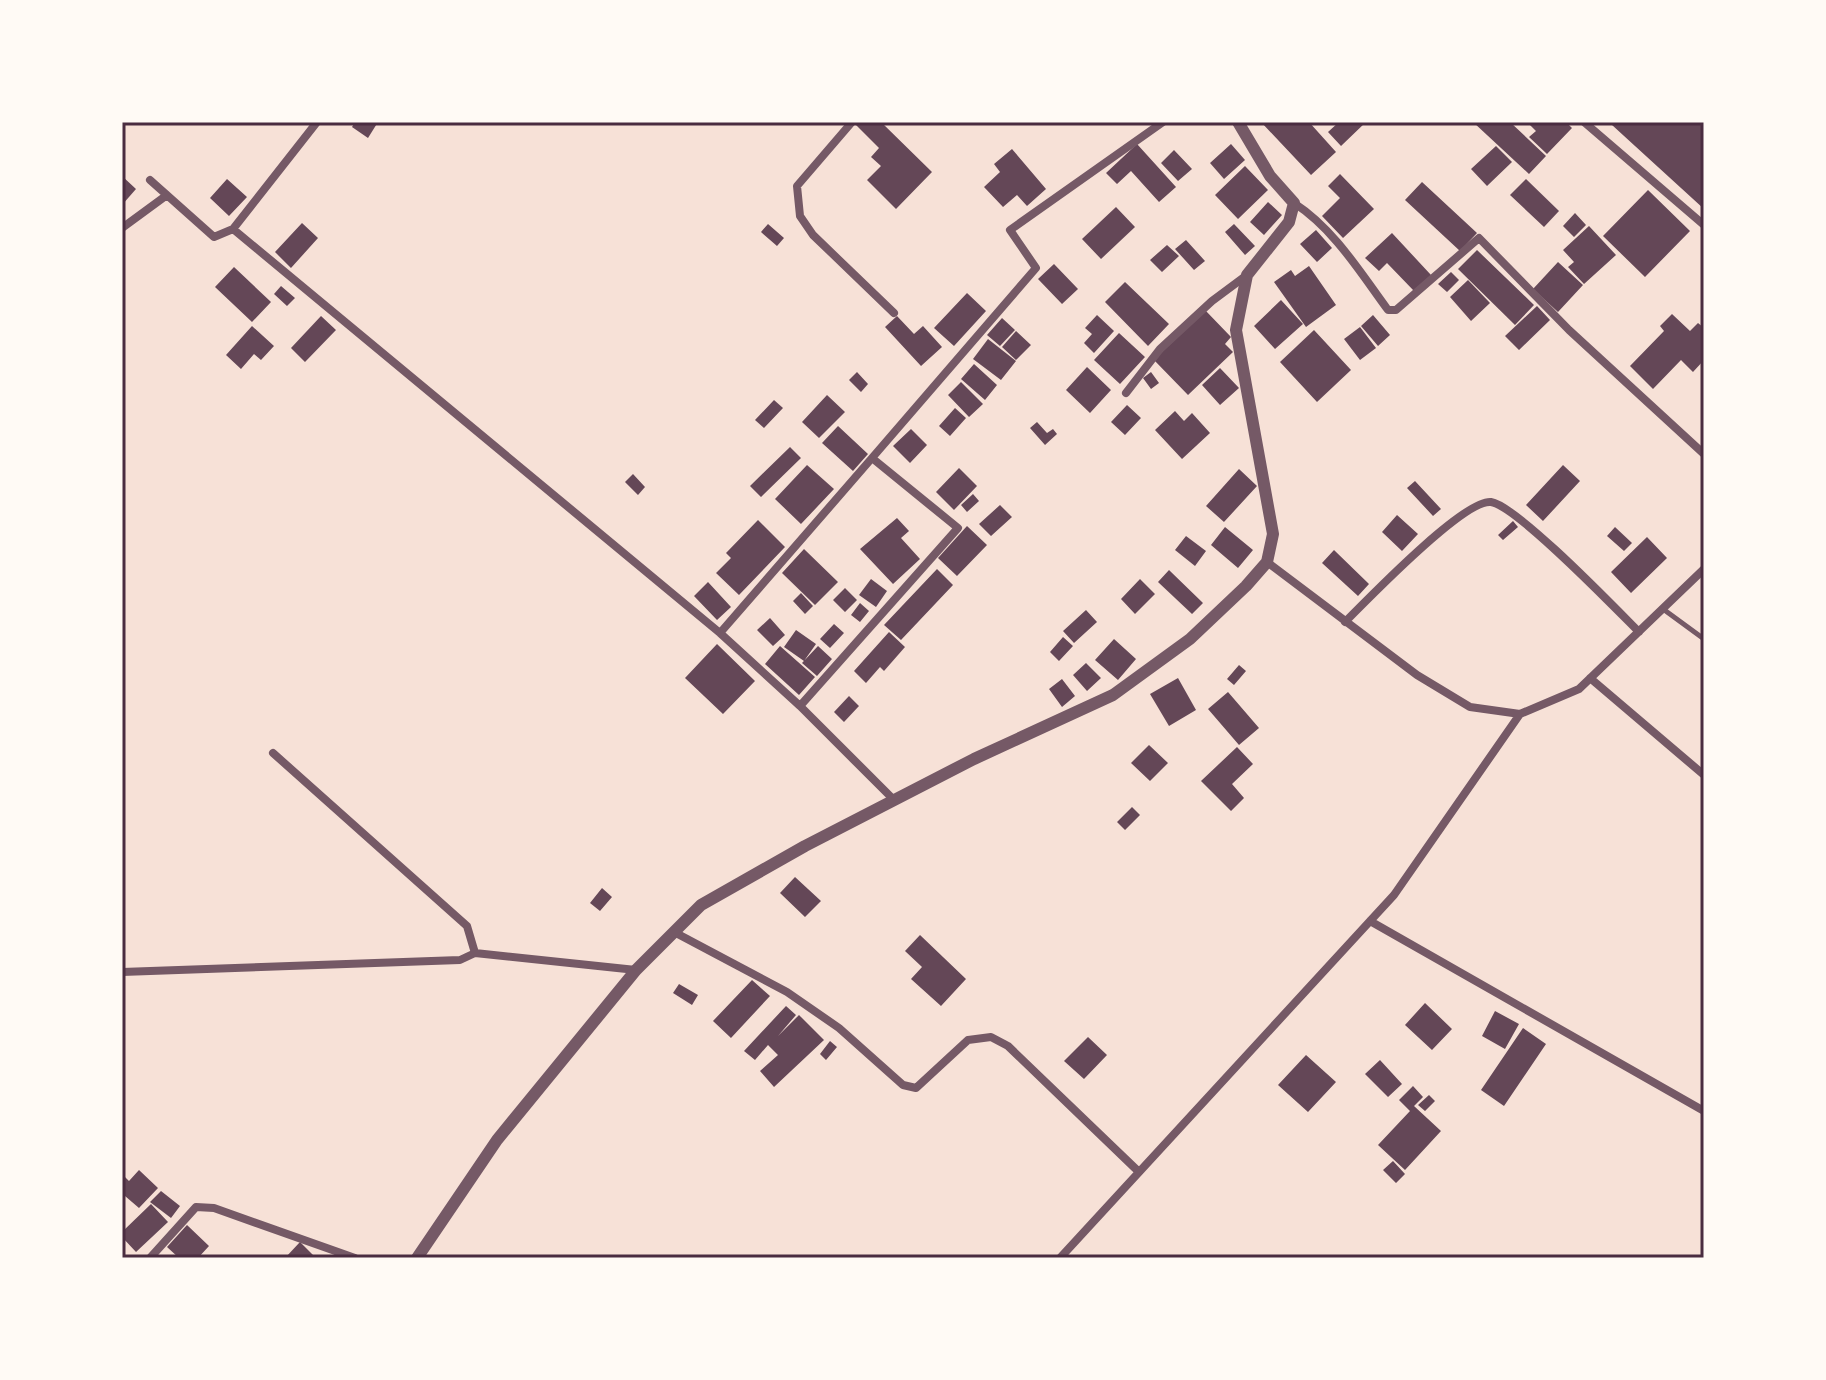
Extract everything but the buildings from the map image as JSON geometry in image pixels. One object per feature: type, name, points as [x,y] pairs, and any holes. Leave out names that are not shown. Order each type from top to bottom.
[{"type":"street","points":[[150,180],[214,237],[233,229],[317,122]]},
{"type":"street","points":[[852,122],[797,186],[800,216],[813,235],[894,313]]},
{"type":"street","points":[[720,633],[1036,268],[1010,230],[1163,122]]},
{"type":"street","points":[[1238,122],[1270,176],[1294,203],[1328,230],[1388,310],[1396,310],[1479,238],[1569,330],[1704,454]]},
{"type":"street","points":[[1584,122],[1704,225]]},
{"type":"street","points":[[122,228],[167,195]]},
{"type":"street","points":[[1126,393],[1160,349],[1212,301],[1247,275],[1289,222],[1294,203]]},
{"type":"street","points":[[233,229],[720,633],[800,706],[894,800]]},
{"type":"street","points":[[417,1258],[497,1140],[636,970],[701,905],[974,759],[1113,695],[1190,639],[1267,562],[1273,534],[1236,330],[1247,275]]},
{"type":"street","points":[[800,706],[958,528],[872,458]]},
{"type":"street","points":[[1345,622],[1452,521],[1475,505],[1491,502],[1510,512],[1573,566],[1639,632]]},
{"type":"street","points":[[1267,562],[1417,675],[1470,707],[1520,714],[1579,689],[1704,569]]},
{"type":"street","points":[[1590,678],[1704,775]]},
{"type":"street","points":[[1060,1258],[1394,895],[1520,714]]},
{"type":"street","points":[[273,753],[467,926],[475,953]]},
{"type":"street","points":[[1370,921],[1704,1111]]},
{"type":"street","points":[[674,932],[787,992],[839,1028],[903,1085],[916,1088],[968,1040],[991,1037],[1008,1046],[1139,1172]]},
{"type":"street","points":[[122,972],[460,960],[475,953],[636,970]]},
{"type":"street","points":[[150,1258],[196,1207],[214,1208],[355,1258]]},
{"type":"lane","points":[[1662,609],[1704,639]]}]
